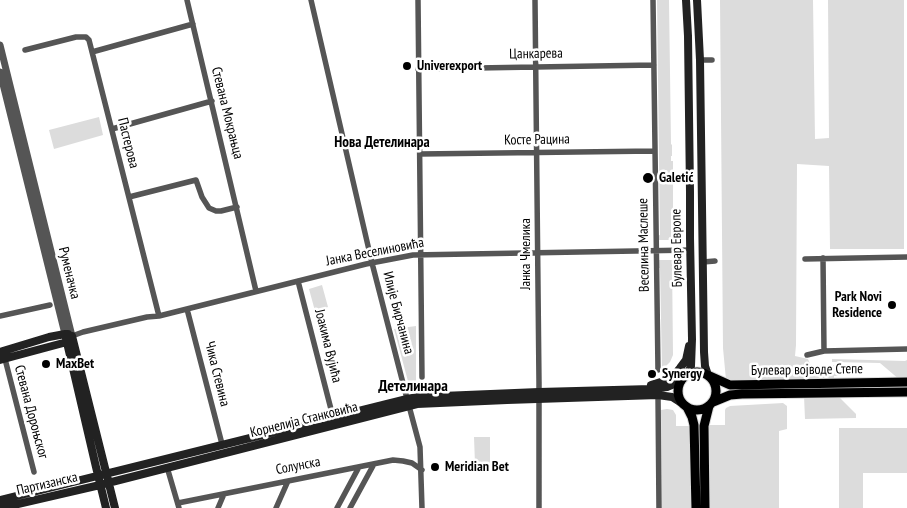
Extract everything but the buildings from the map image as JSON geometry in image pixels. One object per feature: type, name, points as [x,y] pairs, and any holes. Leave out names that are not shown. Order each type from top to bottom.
[{"type":"main road","name":"Булевар Европе","points":[[684,378],[691,366],[692,356],[686,0]]},
{"type":"main road","name":"Булевар Европе","points":[[697,0],[700,60],[704,352],[705,366],[709,376]]},
{"type":"main road","points":[[639,390],[667,380],[674,375],[686,360],[692,304]]},
{"type":"main road","points":[[0,352],[68,337]]},
{"type":"main road","points":[[2,360],[68,337]]},
{"type":"main road","name":"Руменачка","points":[[68,337],[115,508]]},
{"type":"main road","name":"Руменачка","points":[[68,337],[106,508]]},
{"type":"main road","points":[[696,508],[694,427],[692,418],[678,394],[678,388],[684,378],[698,372],[709,376],[714,381],[716,387],[716,396],[711,404],[704,426],[705,508]]},
{"type":"main road","name":"Булевар војводе Степе","points":[[709,376],[730,385],[907,382]]},
{"type":"main road","name":"Корнелија Станковића","points":[[106,473],[333,416],[408,402],[423,404],[639,390],[667,387],[684,378]]},
{"type":"main road","name":"Булевар војводе Степе","points":[[711,404],[721,398],[735,394],[907,392]]},
{"type":"main road","name":"Корнелија Станковића","points":[[539,395],[658,395],[678,400],[686,407]]},
{"type":"main road","name":"Корнелија Станковића","points":[[108,482],[408,402]]},
{"type":"main road","points":[[686,407],[698,410],[711,404]]},
{"type":"main road","name":"Партизанска","points":[[0,500],[106,473]]},
{"type":"main road","name":"Партизанска","points":[[1,508],[108,482]]},
{"type":"street","name":"Стевана Мокрањца","points":[[187,0],[256,291]]},
{"type":"street","name":"Илије Бирчанина","points":[[311,0],[372,263],[420,447],[422,508]]},
{"type":"street","points":[[418,0],[422,377]]},
{"type":"street","name":"Јанка Чмелика","points":[[535,0],[540,508]]},
{"type":"street","name":"Веселина Маслеше","points":[[653,0],[658,370]]},
{"type":"street","points":[[92,52],[193,24]]},
{"type":"street","name":"Пастерова","points":[[25,50],[82,36],[89,40],[159,316]]},
{"type":"street","name":"Руменачка","points":[[0,45],[68,337]]},
{"type":"street","points":[[700,60],[712,60]]},
{"type":"street","name":"Цанкарева","points":[[418,69],[654,65]]},
{"type":"street","name":"Руменачка","points":[[0,72],[68,337]]},
{"type":"street","points":[[112,128],[212,101]]},
{"type":"street","name":"Косте Рацина","points":[[420,154],[655,151]]},
{"type":"street","points":[[129,197],[196,180],[202,197],[210,208],[221,211],[237,207]]},
{"type":"street","name":"Јанка Веселиновића","points":[[68,337],[372,263],[421,254],[691,250]]},
{"type":"street","points":[[805,259],[907,257]]},
{"type":"street","points":[[821,259],[824,351]]},
{"type":"street","points":[[702,262],[715,261]]},
{"type":"street","name":"Јоакима Вујића","points":[[298,281],[333,416]]},
{"type":"street","points":[[0,316],[50,305]]},
{"type":"street","name":"Чика Стевина","points":[[187,309],[222,444]]},
{"type":"street","points":[[807,355],[824,351],[907,349]]},
{"type":"street","name":"Стевана Дороњског","points":[[2,360],[34,472]]},
{"type":"street","points":[[658,395],[659,508]]},
{"type":"street","name":"Солунска","points":[[178,505],[393,460],[412,463],[422,470]]},
{"type":"street","points":[[350,508],[374,464]]},
{"type":"street","points":[[167,467],[178,505]]},
{"type":"street","points":[[337,508],[359,467]]},
{"type":"street","points":[[276,508],[288,481]]},
{"type":"street","points":[[218,508],[224,494]]},
{"type":"shaded area","points":[[657,0],[669,0],[671,161],[673,161],[671,240],[656,240],[656,236],[660,235]]},
{"type":"shaded area","points":[[720,0],[813,0],[815,139],[829,138],[828,0],[904,0],[904,249],[830,249],[829,166],[797,164],[795,356],[808,359],[811,366],[834,365],[834,370],[839,370],[839,376],[834,376],[834,381],[735,383],[726,380],[723,348]]},
{"type":"shaded area","points":[[99,117],[103,135],[54,149],[49,130]]},
{"type":"shaded area","points":[[656,260],[672,260],[673,355],[670,362],[662,370],[660,268],[656,268]]},
{"type":"shaded area","points":[[322,285],[328,307],[315,311],[309,289]]},
{"type":"shaded area","points":[[416,326],[416,384],[409,385],[394,329]]},
{"type":"shaded area","points":[[832,359],[907,360],[907,380],[900,380],[880,363],[832,362]]},
{"type":"shaded area","points":[[837,395],[856,414],[856,418],[805,419],[804,396]]},
{"type":"shaded area","points":[[783,403],[787,406],[787,429],[779,431],[779,508],[709,508],[707,425],[725,425],[725,410],[730,406]]},
{"type":"shaded area","points":[[661,410],[673,410],[676,415],[676,426],[690,426],[693,508],[662,508]]},
{"type":"shaded area","points":[[839,428],[907,428],[907,473],[863,473],[863,508],[839,508]]},
{"type":"shaded area","points":[[474,437],[490,437],[490,463],[475,464]]},
{"type":"place","name":"Univerexport","points":[[407,66]]},
{"type":"place","name":"Galetić","points":[[648,178]]},
{"type":"place","name":"Park Novi Residence","points":[[892,305]]},
{"type":"place","name":"MaxBet","points":[[46,364]]},
{"type":"place","name":"Synergy","points":[[652,374]]},
{"type":"place","name":"Meridian Bet","points":[[435,467]]},
{"type":"district","name":"Нова Детелинара","points":[[382,143]]},
{"type":"district","name":"Детелинара","points":[[413,386]]}]
